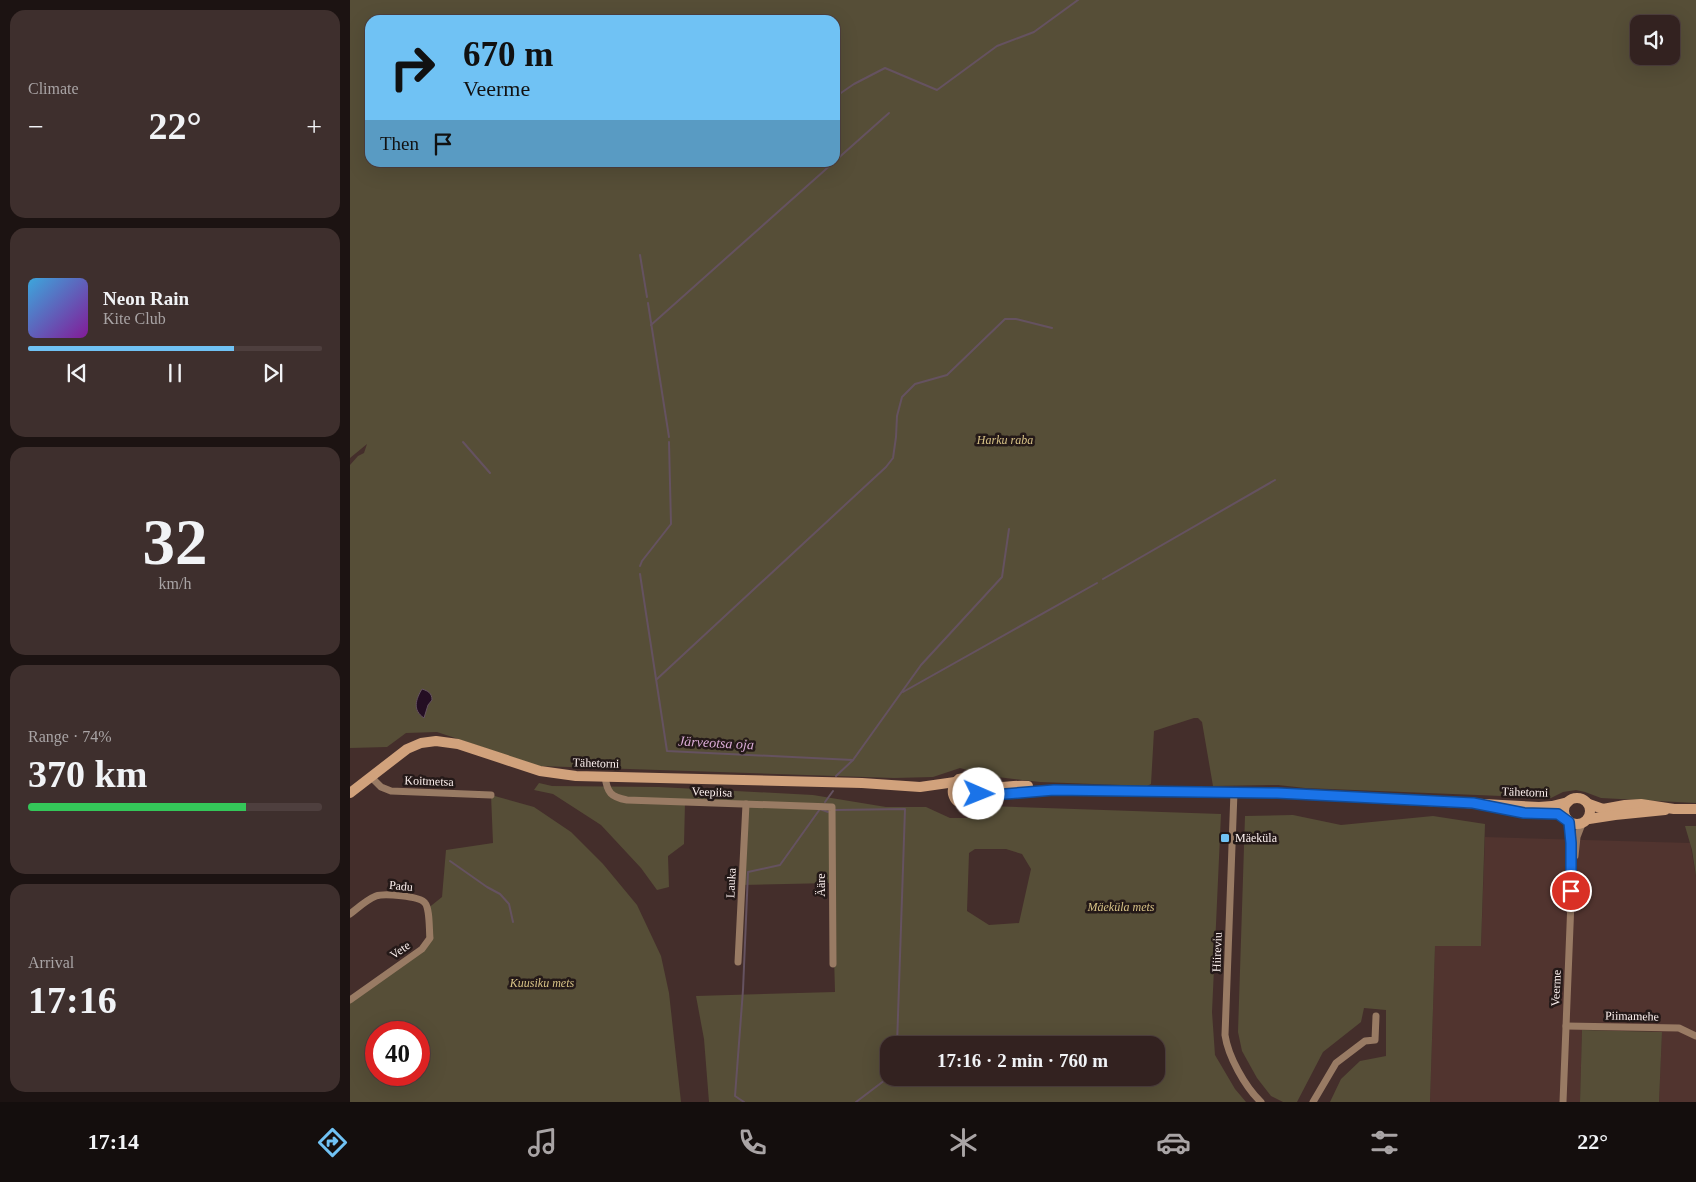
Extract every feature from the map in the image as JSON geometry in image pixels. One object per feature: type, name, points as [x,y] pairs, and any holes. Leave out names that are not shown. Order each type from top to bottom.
[{"type":"street","name":"Tähetorni","points":[[350,793],[407,749],[421,743],[436,741],[458,744],[540,771],[576,776],[862,783],[920,787],[955,782]]},
{"type":"street","name":"Veepiisa","points":[[605,776],[607,790],[615,798],[627,800],[832,807]]},
{"type":"street","name":"Koitmetsa","points":[[371,777],[381,787],[391,791],[491,795]]},
{"type":"street","points":[[966,777],[972,778],[978,783],[980,792],[975,800],[970,803],[958,801],[954,796],[955,782],[966,777]]},
{"type":"street","name":"Tähetorni","points":[[862,783],[908,793],[943,792],[954,796]]},
{"type":"street","name":"Tähetorni","points":[[978,783],[991,788],[1022,786],[1054,790]]},
{"type":"street","name":"Tähetorni","points":[[975,800],[993,795],[1054,790],[1234,792],[1539,806],[1552,806],[1568,802]]},
{"type":"street","name":"Hiireviu","points":[[1234,792],[1225,1035],[1232,1058],[1251,1090],[1261,1102]]},
{"type":"street","points":[[1674,809],[1641,804],[1625,805],[1604,810],[1579,798],[1568,802],[1564,810],[1568,820],[1574,824],[1674,809],[1696,809]]},
{"type":"street","name":"Lauka","points":[[738,962],[746,804]]},
{"type":"street","name":"Tähetorni","points":[[1481,804],[1524,813],[1558,814],[1568,820]]},
{"type":"street","points":[[1585,822],[1591,812],[1589,804]]},
{"type":"street","name":"Ääre","points":[[832,807],[833,964]]},
{"type":"street","name":"Veerme","points":[[1568,820],[1572,876]]},
{"type":"street","name":"Veerme","points":[[1563,1102],[1572,876],[1577,837],[1585,822]]},
{"type":"street","name":"Padu","points":[[350,914],[369,900],[380,895],[400,896],[424,901]]},
{"type":"street","name":"Vete","points":[[350,1000],[426,944],[430,938],[427,906],[424,901]]},
{"type":"street","points":[[1313,1102],[1336,1063],[1365,1041],[1375,1040],[1376,1016]]},
{"type":"street","name":"Piimamehe","points":[[1566,1026],[1679,1028],[1696,1036]]},
{"type":"shaded area","points":[[422,689],[429,693],[432,700],[428,705],[424,718],[420,715],[416,704]]},
{"type":"shaded area","points":[[1485,837],[1690,843],[1696,877],[1696,1102],[1659,1102],[1662,1032],[1582,1030],[1580,1102],[1430,1102],[1435,945],[1481,946]]},
{"type":"green space","name":"Harku raba","points":[[350,0],[1696,0],[1696,803],[1601,798],[1576,790],[1563,792],[1551,798],[1305,788],[1278,785],[1213,786],[1202,722],[1198,718],[1154,731],[1151,784],[1147,786],[1040,782],[989,776],[960,768],[933,777],[894,778],[539,766],[437,732],[406,733],[387,747],[350,748],[350,465],[358,456],[364,453],[367,444],[350,458]]},
{"type":"green space","name":"Mäeküla mets","points":[[539,783],[552,786],[659,787],[813,795],[886,807],[926,807],[950,818],[976,818],[987,806],[1221,814],[1212,1012],[1215,1055],[1235,1089],[1246,1102],[709,1102],[704,1039],[696,996],[835,992],[832,883],[742,885],[746,805],[685,803],[684,844],[668,856],[669,887],[657,890],[641,868],[601,825],[553,794],[534,790]],"holes":[[[975,849],[1006,849],[1022,854],[1031,869],[1019,923],[989,925],[967,911],[969,853]]]},
{"type":"green space","name":"Kuusiku mets","points":[[491,795],[534,807],[571,832],[603,864],[637,905],[661,956],[669,993],[681,1102],[350,1102],[350,1000],[426,944],[427,909],[442,897],[446,850],[493,843]]},
{"type":"green space","points":[[1293,815],[1341,825],[1433,816],[1485,824],[1481,946],[1435,946],[1430,1102],[1330,1102],[1341,1079],[1360,1061],[1386,1056],[1386,1010],[1364,1008],[1361,1022],[1323,1052],[1297,1102],[1283,1102],[1271,1096],[1257,1078],[1242,1051],[1238,1032],[1245,816]]},
{"type":"green space","points":[[1685,826],[1696,826],[1696,876],[1692,850]]},
{"type":"green space","points":[[1582,1030],[1662,1032],[1659,1102],[1580,1102]]},
{"type":"waterway","points":[[840,94],[885,68],[937,90],[997,46],[1034,32],[1078,0]]},
{"type":"waterway","points":[[840,157],[889,113]]},
{"type":"waterway","points":[[651,325],[828,167]]},
{"type":"waterway","points":[[640,255],[647,297]]},
{"type":"waterway","points":[[648,303],[669,437]]},
{"type":"waterway","points":[[657,679],[886,467],[893,458],[897,416],[902,397],[915,384],[947,375],[1005,319],[1016,319],[1052,328]]},
{"type":"waterway","points":[[463,442],[490,473]]},
{"type":"waterway","points":[[640,566],[671,524],[669,442]]},
{"type":"waterway","points":[[1103,579],[1275,480]]},
{"type":"waterway","points":[[836,776],[853,760],[921,665],[1002,577],[1009,529]]},
{"type":"waterway","name":"Järveotsa oja","points":[[640,574],[667,751],[853,760]]},
{"type":"waterway","points":[[903,692],[1097,583]]},
{"type":"waterway","points":[[825,802],[833,791]]},
{"type":"waterway","name":"Järveotsa oja","points":[[744,1102],[735,1096],[743,990],[748,872],[780,865],[820,809],[828,812]]},
{"type":"waterway","points":[[835,810],[905,809],[897,1036]]},
{"type":"waterway","points":[[450,861],[500,894],[509,904],[513,922]]},
{"type":"waterway","points":[[856,1102],[880,1084]]},
{"type":"place","name":"Mäeküla","points":[[1225,838]]},
{"type":"route","points":[[979,794],[975,800],[984,796],[1054,790],[1277,793],[1473,803],[1524,813],[1552,813],[1566,818],[1569,822],[1571,891]]}]
